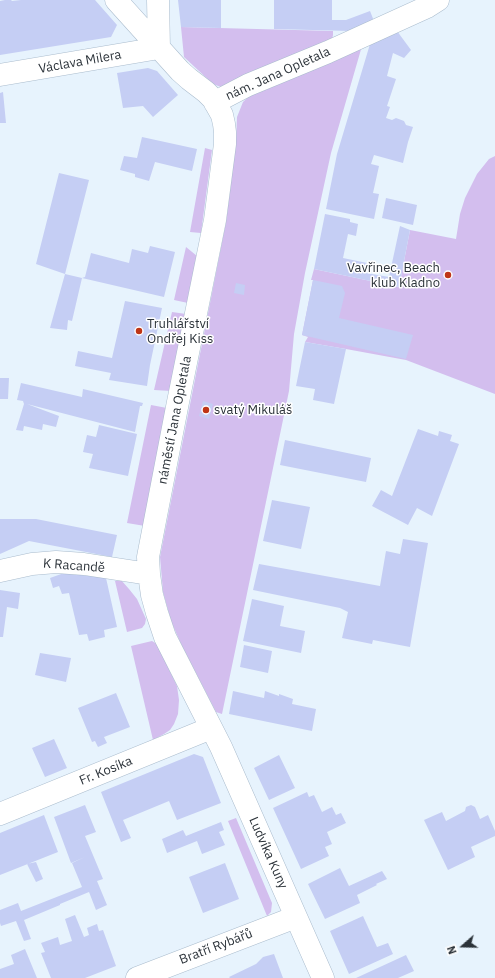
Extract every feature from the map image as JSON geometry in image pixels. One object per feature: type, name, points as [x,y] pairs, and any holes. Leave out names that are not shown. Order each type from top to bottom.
[{"type":"street","name":"nám. Jana Opletala","points":[[116,0],[159,48],[189,79],[206,92],[215,103],[248,85],[328,52],[427,7],[438,0]]},
{"type":"street","points":[[158,0],[159,48]]},
{"type":"street","name":"Václava Milera","points":[[0,75],[159,48]]},
{"type":"street","name":"náměstí Jana Opletala","points":[[211,728],[165,637],[156,613],[149,574],[148,557],[215,220],[225,144],[225,132],[222,115],[215,103]]},
{"type":"street","name":"K Racandě","points":[[0,571],[32,564],[62,562],[149,574]]},
{"type":"street","name":"Fr. Kosíka","points":[[0,814],[211,728]]},
{"type":"street","name":"Ludvíka Kuny","points":[[211,728],[221,747],[323,978]]},
{"type":"street","name":"Bratří Rybářů","points":[[137,978],[296,917]]},
{"type":"shaded area","points":[[181,27],[333,31],[333,35],[332,39],[221,87],[213,84],[184,57]]},
{"type":"shaded area","points":[[362,46],[331,153],[305,273],[294,334],[289,391],[222,714],[216,712],[181,644],[171,621],[163,592],[160,557],[226,222],[236,142],[237,117],[243,102],[249,96]]},
{"type":"shaded area","points":[[205,148],[212,150],[201,233],[190,232]]},
{"type":"shaded area","name":"Vavřinec, Beach klub Kladno","points":[[495,156],[495,394],[406,360],[305,342],[308,337],[302,335],[314,269],[399,287],[410,230],[456,239],[460,214],[465,198],[477,174],[489,159]]},
{"type":"shaded area","points":[[186,247],[197,256],[188,303],[174,300]]},
{"type":"shaded area","points":[[172,312],[186,314],[171,391],[154,390]]},
{"type":"shaded area","points":[[151,405],[167,408],[145,526],[127,523]]},
{"type":"shaded area","points":[[121,580],[137,599],[146,619],[142,628],[127,632],[115,581]]},
{"type":"shaded area","points":[[152,641],[157,644],[177,686],[179,700],[178,714],[174,724],[170,730],[153,740],[131,646]]},
{"type":"shaded area","points":[[236,818],[272,903],[271,912],[267,916],[228,821]]},
{"type":"building","points":[[95,0],[117,25],[111,37],[0,55],[0,1]]},
{"type":"building","points":[[178,0],[221,0],[221,28],[181,27]]},
{"type":"building","points":[[274,0],[332,0],[332,20],[346,20],[370,11],[374,21],[351,31],[274,29]]},
{"type":"building","points":[[397,31],[411,50],[404,58],[393,53],[387,76],[396,79],[387,106],[390,107],[386,118],[392,120],[396,118],[404,121],[406,125],[413,127],[403,163],[374,155],[371,164],[379,166],[373,193],[379,194],[374,219],[326,209],[337,154],[370,44]]},
{"type":"building","points":[[148,68],[157,71],[178,95],[153,117],[143,106],[123,108],[117,73]]},
{"type":"building","points":[[3,92],[6,123],[0,123],[0,93]]},
{"type":"building","points":[[142,137],[197,149],[192,171],[155,162],[149,181],[135,177],[135,174],[120,170],[124,156],[137,158]]},
{"type":"building","points":[[59,173],[89,180],[65,274],[36,264]]},
{"type":"building","points":[[386,198],[417,205],[413,225],[382,218]]},
{"type":"building","points":[[325,214],[350,219],[350,222],[358,224],[356,236],[348,234],[343,258],[367,263],[366,273],[389,277],[400,226],[410,230],[399,287],[314,269]]},
{"type":"building","points":[[150,246],[175,252],[164,297],[82,278],[85,277],[91,253],[129,263],[132,249],[148,253]]},
{"type":"building","points":[[65,274],[82,278],[72,321],[68,320],[67,330],[50,328]]},
{"type":"building","points":[[313,280],[342,286],[345,293],[339,318],[413,335],[406,359],[302,335]]},
{"type":"building","points":[[236,283],[245,285],[244,295],[234,293]]},
{"type":"building","points":[[125,301],[162,308],[147,386],[109,380],[111,373],[75,366],[78,351],[112,358]]},
{"type":"building","points":[[305,342],[346,349],[334,404],[313,400],[315,389],[296,386]]},
{"type":"building","points":[[0,378],[9,378],[8,399],[0,399]]},
{"type":"building","points":[[21,383],[82,397],[83,389],[143,403],[142,406],[140,406],[135,432],[27,404],[59,416],[56,427],[43,424],[42,430],[24,426],[23,431],[16,430],[24,404],[23,401],[17,400]]},
{"type":"building","name":"svatý Mikuláš","points":[[203,401],[213,404],[209,419],[199,416]]},
{"type":"building","points":[[99,425],[137,434],[128,476],[89,468],[93,454],[83,452],[87,435],[96,437]]},
{"type":"building","points":[[418,429],[438,436],[439,431],[452,435],[450,441],[459,444],[432,516],[417,508],[408,525],[372,506],[381,490],[392,496]]},
{"type":"building","points":[[285,440],[371,458],[366,482],[280,465]]},
{"type":"building","points":[[272,500],[310,507],[301,549],[263,541]]},
{"type":"building","points":[[0,519],[36,519],[117,535],[112,557],[29,541],[0,554]]},
{"type":"building","points":[[403,539],[428,543],[410,647],[373,640],[372,644],[342,638],[348,612],[340,608],[253,590],[259,564],[380,586],[386,551],[400,554]]},
{"type":"building","points":[[64,573],[106,578],[117,627],[104,630],[105,637],[89,641],[87,634],[79,635],[69,593],[62,594],[59,586],[53,588],[50,578]]},
{"type":"building","points":[[0,590],[20,593],[18,609],[7,607],[3,637],[0,637]]},
{"type":"building","points":[[252,599],[284,606],[280,626],[305,631],[301,653],[243,641]]},
{"type":"building","points":[[244,645],[272,651],[268,673],[240,667]]},
{"type":"building","points":[[40,653],[71,658],[66,682],[35,675]]},
{"type":"building","points":[[233,691],[264,698],[265,691],[279,696],[279,694],[293,699],[292,704],[316,709],[312,731],[229,714]]},
{"type":"building","points":[[116,693],[130,727],[104,737],[107,743],[98,747],[95,741],[92,742],[78,708]]},
{"type":"building","points":[[54,739],[67,768],[45,777],[32,748]]},
{"type":"building","points":[[194,754],[203,757],[221,803],[177,820],[169,801],[123,820],[131,838],[121,842],[101,792]]},
{"type":"building","points":[[279,755],[295,788],[269,800],[254,768]]},
{"type":"building","points":[[307,792],[309,797],[314,795],[322,812],[332,807],[336,815],[341,813],[346,823],[327,832],[332,844],[325,847],[329,856],[301,869],[273,808]]},
{"type":"building","points":[[85,805],[96,832],[85,836],[103,879],[97,881],[107,905],[96,910],[89,892],[60,904],[24,920],[31,939],[24,941],[16,921],[1,926],[0,910],[18,903],[21,911],[82,887],[72,863],[85,857],[71,863],[54,817]]},
{"type":"building","points":[[471,805],[475,807],[480,819],[488,815],[495,831],[495,836],[471,847],[475,857],[448,870],[424,820],[442,812],[446,821],[465,811],[466,807]]},
{"type":"building","points":[[44,815],[58,852],[0,875],[0,833]]},
{"type":"building","points":[[221,822],[224,830],[219,832],[225,845],[202,854],[197,841],[167,853],[162,839],[183,830],[186,836]]},
{"type":"building","points":[[36,862],[43,879],[36,882],[27,864]]},
{"type":"building","points":[[225,863],[239,899],[203,913],[189,877]]},
{"type":"building","points":[[340,868],[349,886],[382,871],[387,879],[357,895],[360,903],[325,919],[308,884]]},
{"type":"building","points":[[75,915],[84,937],[89,935],[87,928],[97,924],[99,931],[103,930],[116,966],[85,978],[51,978],[41,953],[45,952],[41,943],[58,937],[60,945],[72,941],[65,919]]},
{"type":"building","points":[[363,916],[377,947],[388,943],[393,954],[349,974],[330,931]]},
{"type":"building","points":[[25,949],[37,978],[0,978],[0,969],[14,964],[11,955]]},
{"type":"building","points":[[274,954],[283,978],[229,977],[256,964],[263,957]]},
{"type":"building","points":[[406,955],[414,971],[398,978],[356,978]]},
{"type":"place","name":"Vavřinec, Beach klub Kladno","points":[[448,275]]},
{"type":"place","name":"Truhlářství Ondřej Kiss","points":[[139,331]]},
{"type":"place","name":"svatý Mikuláš","points":[[206,410]]}]
